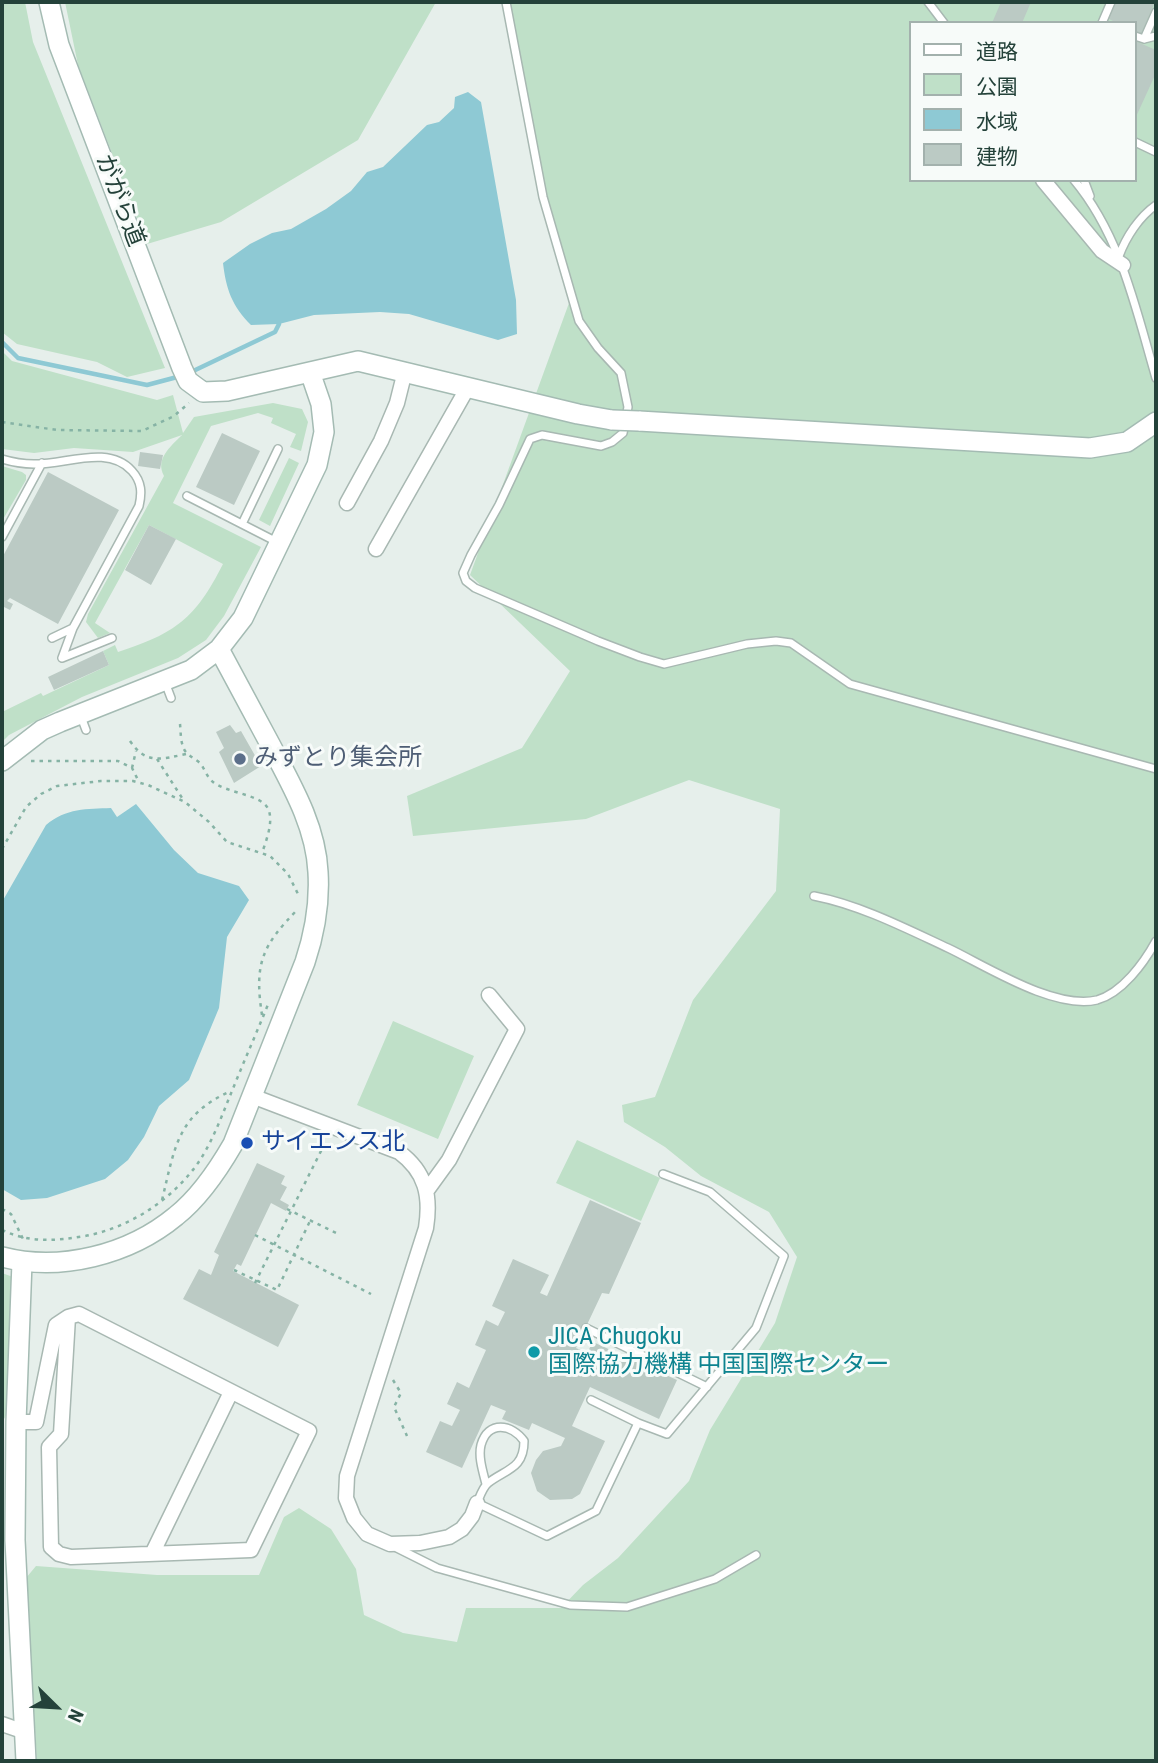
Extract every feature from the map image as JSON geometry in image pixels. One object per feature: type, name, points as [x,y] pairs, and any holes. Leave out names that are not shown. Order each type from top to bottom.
[{"type":"street","name":"ががら道","points":[[49,2],[59,45],[191,380]]},
{"type":"street","points":[[1045,182],[1102,251],[1121,260]]},
{"type":"street","points":[[191,380],[227,391],[358,361],[612,420],[1090,448],[1127,442],[1156,422]]},
{"type":"street","points":[[347,503],[381,441],[397,403],[405,371]]},
{"type":"street","points":[[2,761],[42,730],[83,722],[168,690],[219,649],[243,618],[317,465],[324,432],[321,404],[310,372]]},
{"type":"street","points":[[376,549],[468,387]]},
{"type":"street","points":[[2,1257],[22,1262],[89,1258],[135,1242],[176,1217],[219,1168],[233,1144],[313,936],[317,914],[318,870],[311,834],[296,793],[219,649]]},
{"type":"street","points":[[428,1189],[449,1160],[517,1029],[489,995]]},
{"type":"street","points":[[252,1096],[399,1152],[417,1168],[428,1189],[426,1228],[347,1476],[346,1498],[355,1518],[367,1534],[390,1544],[420,1543],[449,1537],[462,1528],[472,1516],[477,1503]]},
{"type":"street","points":[[22,1262],[15,1540],[26,1761]]},
{"type":"street","points":[[16,1422],[36,1422],[56,1325],[68,1317],[79,1314],[309,1431],[251,1550],[71,1557],[58,1554],[51,1547],[49,1447],[61,1434],[68,1317]]},
{"type":"street","points":[[152,1554],[231,1392]]},
{"type":"street","points":[[2,1724],[24,1732]]},
{"type":"lane","points":[[506,2],[543,197],[579,321],[598,348],[621,373],[628,407],[622,433],[612,442],[601,446],[542,435],[530,439],[499,505],[471,555],[463,573],[466,581],[475,588],[598,641],[664,664],[747,644],[775,641],[791,643],[850,684],[1156,769]]},
{"type":"lane","points":[[928,2],[942,21]]},
{"type":"lane","points":[[1103,21],[1111,2]]},
{"type":"lane","points":[[1144,39],[1156,12]]},
{"type":"lane","points":[[1137,37],[1144,39],[1156,36]]},
{"type":"lane","points":[[1137,143],[1156,152]]},
{"type":"lane","points":[[1076,182],[1091,200]]},
{"type":"lane","points":[[1085,182],[1121,260],[1156,378]]},
{"type":"lane","points":[[1121,260],[1124,243],[1146,212],[1156,205]]},
{"type":"lane","points":[[242,524],[278,449]]},
{"type":"lane","points":[[2,459],[42,463],[109,458],[124,463],[141,484],[139,506],[73,628],[62,658],[112,638]]},
{"type":"lane","points":[[2,537],[42,463]]},
{"type":"lane","points":[[187,496],[280,543]]},
{"type":"lane","points":[[52,638],[73,628]]},
{"type":"lane","points":[[814,896],[844,902],[1066,1000],[1084,1002],[1113,993],[1156,942]]},
{"type":"lane","points":[[591,1400],[667,1434],[756,1328],[784,1256],[710,1192],[663,1174]]},
{"type":"lane","points":[[586,1328],[707,1387]]},
{"type":"lane","points":[[485,1484],[514,1468],[521,1457],[524,1441],[509,1428],[500,1426],[492,1429],[481,1443],[480,1455],[485,1484],[477,1503],[547,1536],[596,1511],[638,1423]]},
{"type":"lane","points":[[390,1544],[437,1567],[570,1605],[627,1606],[640,1603],[715,1579],[756,1555]]},
{"type":"path","points":[[2,422],[57,430],[142,431],[174,416],[191,380]]},
{"type":"path","points":[[180,724],[186,754],[202,765],[213,782],[238,794],[259,798],[267,805],[270,823],[262,853]]},
{"type":"path","points":[[131,741],[136,750],[144,756],[157,760],[186,754]]},
{"type":"path","points":[[132,768],[136,750]]},
{"type":"path","points":[[157,760],[185,802]]},
{"type":"path","points":[[25,761],[118,761],[132,768],[139,782]]},
{"type":"path","points":[[2,849],[26,807],[41,794],[57,786],[100,781],[139,782],[185,802],[227,842],[262,853],[279,864],[288,874],[300,897]]},
{"type":"path","points":[[262,1018],[258,989],[260,965],[265,949],[273,936],[301,907],[299,916]]},
{"type":"path","points":[[2,1230],[23,1239],[59,1240],[97,1234],[136,1218],[162,1200],[199,1162],[212,1139],[270,999]]},
{"type":"path","points":[[162,1200],[172,1158],[187,1123],[207,1102],[232,1090]]},
{"type":"path","points":[[256,1281],[289,1210],[323,1147]]},
{"type":"path","points":[[2,1209],[11,1214],[23,1239]]},
{"type":"path","points":[[289,1210],[336,1233]]},
{"type":"path","points":[[234,1270],[277,1290],[310,1221]]},
{"type":"path","points":[[255,1235],[371,1294]]},
{"type":"path","points":[[390,1375],[401,1393],[394,1407],[407,1436]]},
{"type":"green space","points":[[2,2],[25,2],[33,42],[165,368],[127,377],[97,362],[17,344],[2,332]]},
{"type":"green space","points":[[65,2],[436,2],[358,140],[221,222],[147,244],[78,65]]},
{"type":"green space","points":[[502,2],[1156,2],[1156,1761],[37,1761],[26,1578],[36,1566],[157,1575],[259,1575],[284,1517],[299,1508],[331,1529],[356,1569],[364,1615],[403,1633],[457,1642],[466,1608],[561,1608],[583,1585],[618,1558],[689,1481],[710,1430],[775,1323],[797,1257],[769,1212],[701,1176],[665,1147],[624,1122],[622,1105],[655,1097],[693,1000],[776,891],[780,809],[689,780],[586,819],[413,836],[407,796],[522,748],[570,671],[470,575],[569,303]]},
{"type":"green space","points":[[2,351],[12,361],[157,400],[173,395],[183,433],[194,417],[273,403],[302,409],[308,422],[301,451],[290,447],[296,434],[271,423],[273,418],[258,413],[211,426],[173,503],[261,547],[224,616],[206,640],[178,658],[82,697],[9,735],[2,742],[2,712],[109,665],[103,651],[115,645],[118,652],[155,638],[182,622],[203,598],[223,564],[149,525],[95,623],[110,633],[98,638],[86,622],[88,614],[164,476],[161,464],[165,454],[182,435],[133,452],[74,448],[34,453],[2,449]]},
{"type":"green space","points":[[289,458],[299,463],[270,526],[259,520]]},
{"type":"green space","points":[[2,466],[22,472],[26,475],[26,480],[2,521]]},
{"type":"green space","points":[[393,1021],[474,1056],[438,1139],[357,1105]]},
{"type":"green space","points":[[577,1140],[660,1178],[641,1221],[556,1183]]},
{"type":"green space","points":[[2,1273],[13,1277],[8,1412],[4,1419],[2,1418]]},
{"type":"water","points":[[468,92],[481,102],[516,300],[517,334],[498,340],[409,314],[380,312],[314,315],[279,324],[251,325],[231,297],[223,263],[250,244],[272,233],[291,229],[326,209],[351,191],[367,172],[383,167],[427,125],[439,122],[454,108],[455,97]]},
{"type":"water","points":[[136,804],[174,850],[198,873],[239,886],[249,900],[227,937],[219,1008],[189,1080],[159,1106],[144,1137],[128,1160],[105,1179],[47,1198],[21,1200],[2,1189],[2,902],[46,825],[54,819],[77,810],[102,808],[111,808],[117,817]]},
{"type":"building","points":[[1001,2],[1031,2],[1023,21],[993,21]]},
{"type":"building","points":[[1115,2],[1155,2],[1141,34],[1137,32],[1137,21],[1113,21],[1107,18]]},
{"type":"building","points":[[1137,42],[1156,50],[1156,73],[1137,115]]},
{"type":"building","points":[[222,433],[260,451],[234,505],[196,487]]},
{"type":"building","points":[[140,452],[163,455],[160,469],[138,466]]},
{"type":"building","points":[[48,472],[119,510],[58,624],[10,598],[7,601],[13,604],[10,610],[2,606],[2,558]]},
{"type":"building","points":[[149,525],[176,539],[151,585],[125,570]]},
{"type":"building","points":[[103,651],[109,665],[54,690],[48,677]]},
{"type":"building","name":"みずとり集会所","points":[[230,725],[236,733],[241,731],[261,766],[234,783],[219,752],[224,748],[216,732]]},
{"type":"building","points":[[257,1163],[285,1176],[281,1184],[287,1187],[280,1200],[289,1205],[286,1211],[271,1203],[241,1266],[237,1264],[233,1271],[299,1305],[278,1347],[183,1299],[199,1269],[211,1275],[219,1255],[214,1252]]},
{"type":"building","name":"JICA Chugoku 国際協力機構 中国国際センター","points":[[590,1200],[641,1223],[609,1294],[602,1293],[576,1348],[587,1353],[593,1342],[677,1380],[659,1419],[590,1387],[572,1426],[605,1441],[580,1494],[572,1499],[550,1500],[537,1491],[531,1473],[543,1451],[561,1446],[565,1438],[532,1423],[529,1430],[502,1419],[506,1411],[491,1405],[462,1468],[426,1452],[440,1421],[452,1426],[460,1410],[447,1404],[457,1382],[469,1388],[486,1350],[475,1345],[486,1320],[498,1326],[505,1312],[492,1306],[513,1259],[549,1275],[540,1293],[547,1296]]},
{"type":"waterway","points":[[189,373],[275,332],[279,324]]},
{"type":"waterway","points":[[2,342],[18,358],[147,385],[181,376]]},
{"type":"place","name":"みずとり集会所","points":[[240,759]]},
{"type":"place","name":"サイエンス北","points":[[247,1143]]},
{"type":"place","name":"JICA Chugoku 国際協力機構 中国国際センター","points":[[534,1352]]}]
